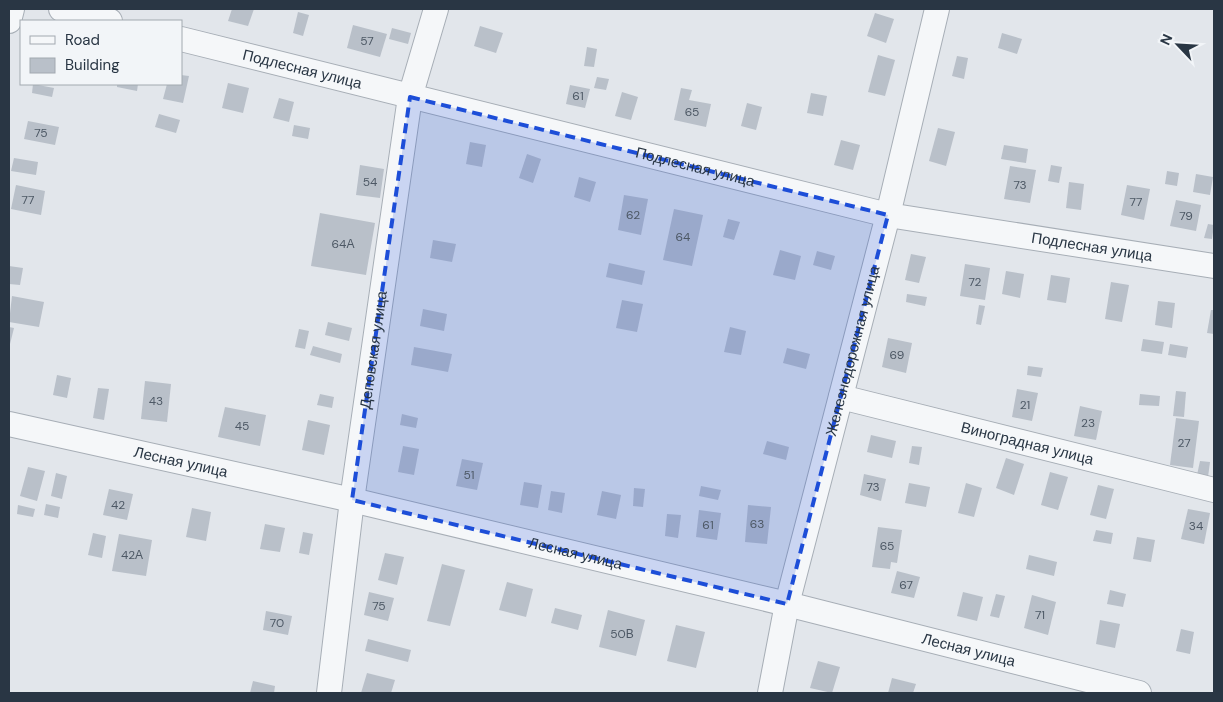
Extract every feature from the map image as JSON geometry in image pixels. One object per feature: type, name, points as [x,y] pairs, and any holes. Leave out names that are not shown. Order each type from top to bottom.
[{"type":"street","points":[[9,21],[12,9]]},
{"type":"street","points":[[61,9],[106,20]]},
{"type":"street","name":"Деповская улица","points":[[328,693],[352,500],[410,97],[436,9]]},
{"type":"street","name":"Железнодорожная улица","points":[[770,693],[787,604],[888,215],[937,9]]},
{"type":"street","name":"Подлесная улица","points":[[182,39],[888,215],[1214,266]]},
{"type":"street","name":"Виноградная улица","points":[[841,397],[1214,490]]},
{"type":"street","name":"Лесная улица","points":[[9,424],[352,500],[787,604],[1139,693]]},
{"type":"highlighted area","points":[[410,97],[888,215],[787,604],[352,500]]},
{"type":"building","points":[[232,9],[254,9],[248,26],[228,21]]},
{"type":"building","points":[[298,12],[309,15],[303,36],[293,33]]},
{"type":"building","points":[[875,13],[894,19],[886,43],[867,36]]},
{"type":"building","points":[[353,25],[387,34],[380,57],[347,48]]},
{"type":"building","points":[[480,26],[503,33],[496,53],[474,46]]},
{"type":"building","points":[[392,28],[411,33],[408,44],[389,39]]},
{"type":"building","points":[[1002,33],[1022,39],[1017,54],[998,48]]},
{"type":"building","points":[[587,47],[597,49],[594,67],[584,66]]},
{"type":"building","points":[[878,55],[895,60],[885,96],[868,92]]},
{"type":"building","points":[[957,56],[968,58],[964,79],[952,76]]},
{"type":"building","points":[[182,75],[189,76],[183,103],[163,99],[167,85],[182,85]]},
{"type":"building","points":[[597,77],[609,79],[606,90],[594,88]]},
{"type":"building","points":[[228,83],[249,88],[243,113],[222,108]]},
{"type":"building","points":[[33,85],[54,88],[52,97],[32,93]]},
{"type":"building","points":[[117,85],[138,85],[137,91],[117,87]]},
{"type":"building","points":[[570,85],[590,89],[585,108],[566,104]]},
{"type":"building","points":[[681,88],[692,90],[689,100],[711,104],[706,127],[674,120]]},
{"type":"building","points":[[622,92],[638,97],[631,120],[615,116]]},
{"type":"building","points":[[811,93],[827,96],[823,116],[807,113]]},
{"type":"building","points":[[279,98],[294,102],[289,122],[273,118]]},
{"type":"building","points":[[747,103],[762,107],[756,130],[741,126]]},
{"type":"building","points":[[159,114],[180,120],[176,133],[155,127]]},
{"type":"building","points":[[28,121],[59,127],[55,145],[24,139]]},
{"type":"building","points":[[294,125],[310,128],[308,139],[292,136]]},
{"type":"building","points":[[938,128],[955,132],[946,166],[929,161]]},
{"type":"building","points":[[841,140],[860,145],[853,170],[834,165]]},
{"type":"building","points":[[470,142],[486,145],[482,167],[466,164]]},
{"type":"building","points":[[1004,145],[1028,149],[1026,163],[1001,159]]},
{"type":"building","points":[[527,154],[541,159],[533,183],[519,178]]},
{"type":"building","points":[[14,158],[38,162],[36,175],[11,171]]},
{"type":"building","points":[[360,165],[384,169],[380,198],[356,195]]},
{"type":"building","points":[[1051,165],[1062,167],[1059,183],[1048,181]]},
{"type":"building","points":[[1010,166],[1036,170],[1030,203],[1004,199]]},
{"type":"building","points":[[1167,171],[1179,173],[1177,186],[1165,184]]},
{"type":"building","points":[[1196,174],[1213,177],[1210,195],[1193,192]]},
{"type":"building","points":[[579,177],[596,182],[590,202],[574,197]]},
{"type":"building","points":[[1069,182],[1084,184],[1081,210],[1066,208]]},
{"type":"building","points":[[16,185],[45,191],[41,215],[11,209]]},
{"type":"building","points":[[1127,185],[1150,189],[1144,220],[1121,215]]},
{"type":"building","points":[[624,195],[648,199],[641,235],[618,230]]},
{"type":"building","points":[[1176,200],[1201,205],[1196,231],[1170,226]]},
{"type":"building","points":[[674,209],[703,215],[692,266],[663,260]]},
{"type":"building","points":[[320,213],[375,223],[366,275],[311,266]]},
{"type":"building","points":[[728,219],[740,222],[734,240],[723,237]]},
{"type":"building","points":[[1208,224],[1214,225],[1212,239],[1204,238]]},
{"type":"building","points":[[433,240],[456,244],[452,262],[430,258]]},
{"type":"building","points":[[780,250],[801,256],[795,280],[773,275]]},
{"type":"building","points":[[817,251],[835,256],[831,270],[813,265]]},
{"type":"building","points":[[911,254],[926,257],[919,283],[905,280]]},
{"type":"building","points":[[609,263],[645,271],[642,285],[606,277]]},
{"type":"building","points":[[965,264],[990,268],[985,300],[960,296]]},
{"type":"building","points":[[9,266],[23,268],[20,285],[9,284]]},
{"type":"building","points":[[1006,271],[1024,274],[1020,298],[1002,294]]},
{"type":"building","points":[[1051,275],[1070,278],[1066,303],[1047,300]]},
{"type":"building","points":[[1111,282],[1129,285],[1122,322],[1105,319]]},
{"type":"building","points":[[907,294],[927,297],[925,306],[906,302]]},
{"type":"building","points":[[12,296],[44,302],[39,327],[9,322]]},
{"type":"building","points":[[622,300],[643,304],[637,332],[616,328]]},
{"type":"building","points":[[1158,301],[1175,303],[1172,328],[1155,325]]},
{"type":"building","points":[[979,305],[985,306],[981,325],[976,324]]},
{"type":"building","points":[[423,309],[447,314],[444,331],[420,326]]},
{"type":"building","points":[[1211,310],[1214,310],[1214,334],[1207,333]]},
{"type":"building","points":[[328,322],[352,328],[349,341],[325,335]]},
{"type":"building","points":[[9,327],[14,328],[9,348]]},
{"type":"building","points":[[730,327],[746,331],[741,355],[724,352]]},
{"type":"building","points":[[299,329],[309,331],[305,349],[295,347]]},
{"type":"building","points":[[888,338],[912,343],[906,373],[882,367]]},
{"type":"building","points":[[1143,339],[1164,342],[1162,354],[1141,351]]},
{"type":"building","points":[[1170,344],[1188,347],[1186,358],[1168,355]]},
{"type":"building","points":[[313,346],[342,354],[340,363],[310,355]]},
{"type":"building","points":[[414,347],[452,354],[448,372],[411,365]]},
{"type":"building","points":[[787,348],[810,354],[806,369],[783,363]]},
{"type":"building","points":[[1028,366],[1043,368],[1041,377],[1027,375]]},
{"type":"building","points":[[57,375],[71,378],[67,398],[53,395]]},
{"type":"building","points":[[145,381],[171,384],[167,422],[141,419]]},
{"type":"building","points":[[98,388],[109,389],[104,420],[93,418]]},
{"type":"building","points":[[1017,389],[1038,393],[1032,421],[1012,417]]},
{"type":"building","points":[[1176,391],[1186,392],[1184,417],[1173,416]]},
{"type":"building","points":[[320,394],[334,397],[332,408],[317,405]]},
{"type":"building","points":[[1140,394],[1160,396],[1159,406],[1139,405]]},
{"type":"building","points":[[1080,406],[1102,411],[1096,440],[1074,436]]},
{"type":"building","points":[[225,407],[266,415],[260,446],[218,437]]},
{"type":"building","points":[[402,414],[418,418],[416,428],[400,425]]},
{"type":"building","points":[[1176,418],[1199,421],[1193,468],[1170,465]]},
{"type":"building","points":[[308,420],[330,425],[324,455],[302,450]]},
{"type":"building","points":[[871,435],[896,441],[892,458],[867,452]]},
{"type":"building","points":[[767,441],[789,447],[786,460],[763,454]]},
{"type":"building","points":[[403,446],[419,449],[414,475],[398,472]]},
{"type":"building","points":[[912,446],[922,447],[919,465],[909,463]]},
{"type":"building","points":[[1006,458],[1024,464],[1014,495],[996,488]]},
{"type":"building","points":[[462,459],[483,463],[477,490],[456,486]]},
{"type":"building","points":[[1200,461],[1210,462],[1208,477],[1197,475]]},
{"type":"building","points":[[28,467],[45,471],[37,501],[20,496]]},
{"type":"building","points":[[1050,472],[1068,477],[1058,510],[1041,505]]},
{"type":"building","points":[[56,473],[67,476],[62,499],[51,496]]},
{"type":"building","points":[[864,474],[886,479],[881,501],[860,495]]},
{"type":"building","points":[[524,482],[542,485],[538,508],[520,505]]},
{"type":"building","points":[[909,483],[930,487],[926,507],[905,503]]},
{"type":"building","points":[[966,483],[982,488],[974,517],[958,513]]},
{"type":"building","points":[[1098,485],[1114,489],[1106,519],[1090,515]]},
{"type":"building","points":[[701,486],[721,490],[718,500],[699,496]]},
{"type":"building","points":[[634,488],[645,489],[643,507],[633,506]]},
{"type":"building","points":[[109,489],[133,494],[127,520],[103,515]]},
{"type":"building","points":[[551,491],[565,493],[562,513],[548,510]]},
{"type":"building","points":[[602,491],[621,495],[616,519],[597,515]]},
{"type":"building","points":[[46,504],[60,507],[58,518],[44,515]]},
{"type":"building","points":[[18,505],[35,509],[33,517],[17,514]]},
{"type":"building","points":[[748,505],[771,507],[767,544],[745,542]]},
{"type":"building","points":[[192,508],[211,512],[206,541],[186,537]]},
{"type":"building","points":[[1188,509],[1210,513],[1204,544],[1181,539]]},
{"type":"building","points":[[699,510],[721,513],[717,540],[696,537]]},
{"type":"building","points":[[667,514],[681,515],[678,538],[665,536]]},
{"type":"building","points":[[265,524],[285,528],[280,552],[260,549]]},
{"type":"building","points":[[878,527],[902,530],[897,563],[891,562],[890,569],[872,567]]},
{"type":"building","points":[[1096,530],[1113,533],[1111,544],[1093,541]]},
{"type":"building","points":[[303,532],[313,534],[309,555],[299,553]]},
{"type":"building","points":[[93,533],[106,536],[102,558],[88,555]]},
{"type":"building","points":[[119,534],[152,540],[146,576],[112,571]]},
{"type":"building","points":[[1137,537],[1155,540],[1151,562],[1133,559]]},
{"type":"building","points":[[385,553],[404,557],[397,585],[378,580]]},
{"type":"building","points":[[1029,555],[1057,562],[1054,576],[1026,569]]},
{"type":"building","points":[[442,564],[465,570],[450,626],[427,621]]},
{"type":"building","points":[[897,571],[920,577],[914,598],[891,593]]},
{"type":"building","points":[[507,582],[533,589],[526,617],[499,610]]},
{"type":"building","points":[[1110,590],[1126,594],[1123,607],[1107,604]]},
{"type":"building","points":[[369,592],[394,598],[388,621],[364,615]]},
{"type":"building","points":[[963,592],[983,597],[977,621],[957,616]]},
{"type":"building","points":[[996,594],[1005,596],[999,618],[990,616]]},
{"type":"building","points":[[1032,595],[1056,602],[1048,635],[1024,628]]},
{"type":"building","points":[[555,608],[582,615],[578,630],[551,623]]},
{"type":"building","points":[[608,610],[645,620],[636,656],[599,647]]},
{"type":"building","points":[[266,611],[292,616],[288,635],[263,630]]},
{"type":"building","points":[[1100,620],[1120,624],[1115,648],[1096,644]]},
{"type":"building","points":[[676,625],[705,632],[696,668],[667,661]]},
{"type":"building","points":[[1181,629],[1194,632],[1190,654],[1176,651]]},
{"type":"building","points":[[368,639],[411,650],[408,662],[365,651]]},
{"type":"building","points":[[818,661],[840,667],[832,693],[810,688]]},
{"type":"building","points":[[367,673],[395,680],[391,693],[361,693]]},
{"type":"building","points":[[892,678],[916,684],[913,693],[888,693]]},
{"type":"building","points":[[253,681],[275,686],[274,693],[250,693]]}]
